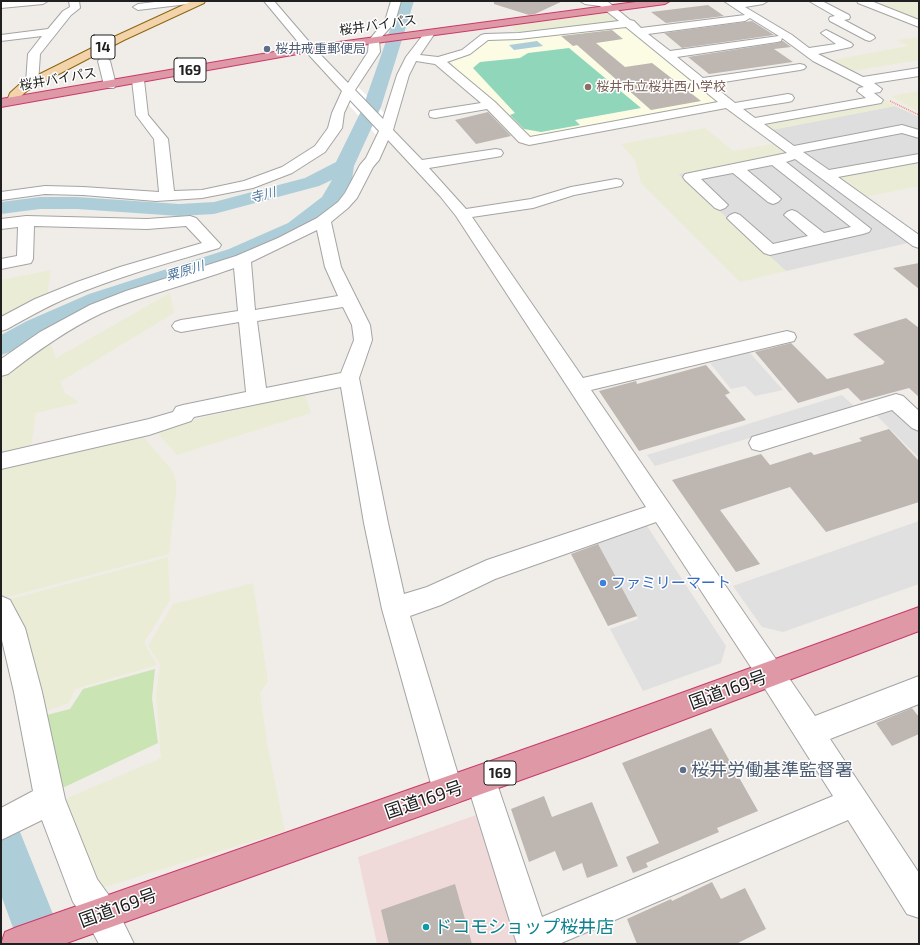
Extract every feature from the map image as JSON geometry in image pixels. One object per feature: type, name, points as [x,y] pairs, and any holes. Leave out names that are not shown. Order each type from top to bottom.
[{"type":"highway","name":"桜井バイパス","points":[[1,103],[309,49],[427,33],[607,3],[665,1]]},
{"type":"highway","name":"国道169号","points":[[17,944],[481,780],[772,675],[919,619]]},
{"type":"main road","name":"14","points":[[13,101],[18,92],[32,83],[120,38],[200,1]]},
{"type":"street","points":[[1,5],[43,1]]},
{"type":"street","points":[[32,83],[34,54],[67,13],[75,8],[74,1]]},
{"type":"street","points":[[138,7],[188,1]]},
{"type":"street","points":[[269,1],[309,49],[420,165],[462,214],[772,675],[919,902]]},
{"type":"street","points":[[1,196],[45,190],[167,196],[202,194],[248,185],[287,170],[320,149],[335,128],[338,113],[374,52],[377,40],[390,22],[396,1]]},
{"type":"street","points":[[584,1],[607,3],[632,23],[667,55],[753,122],[776,139],[794,147],[827,175],[919,242]]},
{"type":"street","points":[[718,5],[764,1]]},
{"type":"street","points":[[814,1],[845,17],[834,19],[870,38]]},
{"type":"street","points":[[862,1],[919,24]]},
{"type":"street","points":[[732,3],[812,55],[876,89],[863,91],[877,100],[753,122]]},
{"type":"street","points":[[412,57],[439,61],[466,52],[485,37],[519,36],[632,23],[745,18]]},
{"type":"street","points":[[1,38],[52,32]]},
{"type":"street","points":[[1,369],[23,352],[95,310],[134,294],[177,282],[242,260],[284,242],[322,221],[343,205],[352,195],[367,165],[372,160],[385,129],[404,75],[412,57],[427,33]]},
{"type":"street","points":[[812,55],[847,45],[826,33]]},
{"type":"street","points":[[716,40],[801,35]]},
{"type":"street","points":[[667,55],[782,36]]},
{"type":"street","points":[[812,55],[848,52]]},
{"type":"street","points":[[104,61],[110,85]]},
{"type":"street","points":[[439,61],[491,105],[524,139],[530,141],[720,95],[770,79]]},
{"type":"street","points":[[720,95],[800,67]]},
{"type":"street","points":[[862,81],[919,72]]},
{"type":"street","points":[[138,80],[142,115],[161,139],[167,196]]},
{"type":"street","points":[[720,95],[753,95]]},
{"type":"street","points":[[720,95],[788,98]]},
{"type":"street","points":[[435,114],[491,105]]},
{"type":"street","points":[[720,204],[690,177],[775,160],[794,147],[902,129],[919,134]]},
{"type":"street","points":[[420,165],[496,153]]},
{"type":"street","points":[[827,175],[919,158]]},
{"type":"street","points":[[735,218],[770,250],[863,229],[775,160]]},
{"type":"street","points":[[736,168],[773,199]]},
{"type":"street","points":[[462,214],[533,203],[571,191],[616,183]]},
{"type":"street","points":[[792,215],[820,238]]},
{"type":"street","points":[[1,224],[26,221],[147,224],[190,222],[213,245],[91,282],[41,303],[1,325]]},
{"type":"street","points":[[1,264],[25,259],[26,221]]},
{"type":"street","points":[[322,221],[334,267],[361,325],[363,340],[349,378],[376,524],[395,609],[448,791]]},
{"type":"street","points":[[242,260],[257,397]]},
{"type":"street","points":[[181,326],[350,300]]},
{"type":"street","points":[[579,386],[787,337]]},
{"type":"street","points":[[1,461],[149,427],[184,416],[183,412],[349,378]]},
{"type":"street","points":[[760,444],[896,401],[919,423]]},
{"type":"street","points":[[395,609],[432,597],[487,571],[661,511]]},
{"type":"street","points":[[1,608],[12,628],[28,692],[46,801],[85,890],[90,918],[117,944]]},
{"type":"street","points":[[810,733],[919,690]]},
{"type":"street","points":[[481,780],[533,941],[855,802]]},
{"type":"street","points":[[1,825],[46,801]]},
{"type":"path","points":[[873,90],[892,102],[919,115]]},
{"type":"shaded area","points":[[919,1],[919,23],[873,4]]},
{"type":"shaded area","points":[[609,13],[622,22],[516,35],[512,25]]},
{"type":"shaded area","name":"桜井市立桜井西小学校","points":[[627,26],[633,34],[722,103],[533,137],[527,136],[463,78],[450,61],[487,40]]},
{"type":"shaded area","points":[[919,37],[919,60],[846,72],[827,61],[908,46],[897,40]]},
{"type":"shaded area","points":[[919,91],[919,112],[891,96]]},
{"type":"shaded area","points":[[886,100],[895,106],[771,130],[761,123]]},
{"type":"shaded area","points":[[895,106],[919,117],[919,161],[837,177],[771,130]]},
{"type":"shaded area","points":[[705,128],[733,151],[778,143],[791,154],[678,174],[786,271],[740,282],[641,183],[635,160],[621,144]]},
{"type":"shaded area","points":[[791,154],[912,242],[786,271],[678,174]]},
{"type":"shaded area","points":[[919,161],[919,186],[865,197],[837,177]]},
{"type":"shaded area","points":[[51,270],[47,298],[1,323],[1,280]]},
{"type":"shaded area","points":[[170,293],[174,313],[60,382],[65,393],[75,399],[78,403],[36,413],[31,448],[1,454],[1,373],[49,339],[56,358]]},
{"type":"shaded area","points":[[749,352],[783,390],[755,396],[745,386],[731,389],[710,363]]},
{"type":"shaded area","points":[[305,394],[311,413],[177,455],[154,429]]},
{"type":"shaded area","points":[[842,395],[855,407],[655,466],[647,455]]},
{"type":"shaded area","points":[[898,408],[919,428],[919,458],[876,415]]},
{"type":"shaded area","points":[[141,434],[172,470],[176,481],[169,554],[4,598],[1,594],[1,465]]},
{"type":"shaded area","points":[[919,521],[919,584],[783,632],[762,627],[733,586]]},
{"type":"shaded area","points":[[645,523],[726,646],[721,663],[643,691],[610,629],[638,619],[595,541]]},
{"type":"shaded area","points":[[168,557],[170,600],[144,643],[157,665],[75,689],[69,703],[40,714],[7,600]]},
{"type":"shaded area","points":[[253,583],[268,682],[260,693],[268,748],[285,831],[92,891],[58,802],[161,758],[156,695],[160,664],[148,646],[173,604]]},
{"type":"shaded area","name":"ドコモショップ桜井店","points":[[476,815],[517,944],[377,944],[358,857]]},
{"type":"green space","points":[[569,48],[641,108],[575,120],[580,125],[541,132],[524,129],[510,115],[515,113],[473,68],[480,62],[520,58],[528,53]]},
{"type":"green space","points":[[155,669],[152,698],[158,743],[54,792],[39,717],[70,709],[83,689]]},
{"type":"water","points":[[537,41],[543,46],[514,50],[509,45]]},
{"type":"pier","points":[[355,84],[388,117],[379,138],[346,102]]},
{"type":"building","points":[[494,1],[563,1],[535,14],[529,15],[494,4]]},
{"type":"building","points":[[708,5],[724,16],[666,23],[651,12]]},
{"type":"building","points":[[752,21],[774,35],[682,48],[664,33]]},
{"type":"building","points":[[612,30],[623,39],[596,43],[625,67],[652,63],[701,101],[651,110],[577,45],[573,46],[561,36]]},
{"type":"building","points":[[783,41],[791,47],[774,49],[793,62],[709,74],[688,57],[777,43]]},
{"type":"building","points":[[488,112],[511,136],[476,144],[455,120]]},
{"type":"building","points":[[919,263],[919,289],[893,268]]},
{"type":"building","points":[[906,318],[919,328],[919,397],[909,388],[861,401],[848,388],[798,403],[755,352],[791,343],[827,379],[884,364],[883,363],[885,362],[853,334]]},
{"type":"building","points":[[706,365],[730,393],[725,395],[746,420],[639,451],[599,391],[636,381],[637,384]]},
{"type":"building","points":[[889,429],[919,461],[919,502],[826,532],[790,487],[720,510],[760,564],[736,572],[672,480],[761,454],[770,465],[811,452],[814,455],[862,441],[859,438]]},
{"type":"building","name":"ファミリーマート","points":[[598,544],[637,616],[608,626],[571,554]]},
{"type":"building","points":[[912,708],[919,717],[919,734],[892,746],[876,723]]},
{"type":"building","points":[[711,728],[758,811],[717,828],[719,832],[646,863],[648,867],[633,873],[626,857],[659,843],[622,763]]},
{"type":"building","points":[[544,796],[552,817],[592,802],[618,866],[587,878],[582,863],[563,871],[555,851],[529,862],[511,809]]},
{"type":"building","points":[[712,882],[721,899],[745,888],[766,929],[736,944],[637,944],[627,919],[671,899],[672,901]]},
{"type":"building","name":"ドコモショップ桜井店","points":[[455,884],[472,944],[389,944],[381,910]]},
{"type":"waterway","name":"寺川","points":[[344,166],[372,107],[407,1]]},
{"type":"waterway","name":"寺川","points":[[1,208],[40,203],[77,203],[179,210],[214,208],[312,182],[344,166]]},
{"type":"waterway","name":"粟原川","points":[[1,346],[36,327],[97,299],[237,254],[296,228],[330,201],[342,179],[344,166]]},
{"type":"waterway","name":"粟原川","points":[[1,837],[42,944]]},
{"type":"place","name":"桜井戒重郵便局","points":[[267,49]]},
{"type":"place","name":"桜井市立桜井西小学校","points":[[588,87]]},
{"type":"place","name":"ファミリーマート","points":[[603,583]]},
{"type":"place","name":"桜井労働基準監督署","points":[[683,770]]},
{"type":"place","name":"ドコモショップ桜井店","points":[[426,927]]}]
